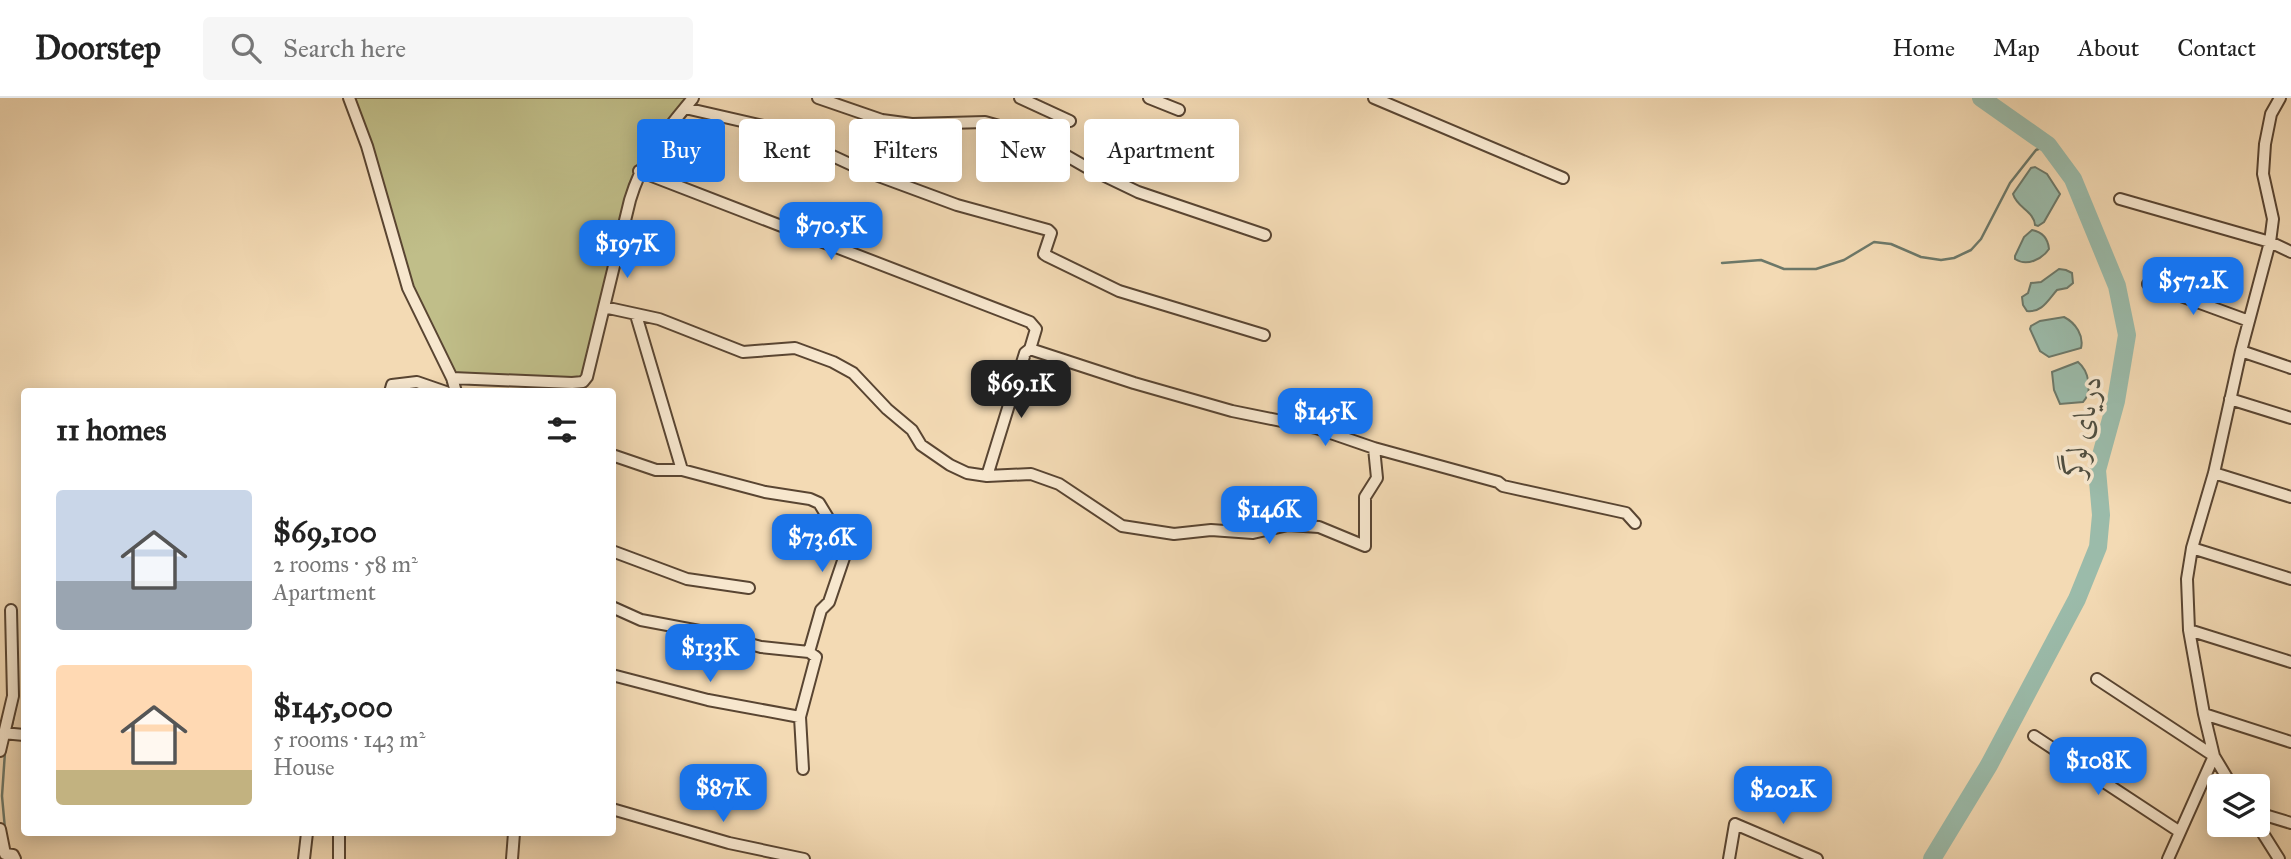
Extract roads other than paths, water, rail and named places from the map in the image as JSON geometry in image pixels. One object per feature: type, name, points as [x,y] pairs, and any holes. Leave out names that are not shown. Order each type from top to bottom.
[{"type":"street","points":[[349,98],[367,146],[408,288],[455,388]]},
{"type":"street","points":[[818,98],[882,120],[912,124],[985,122],[1010,129],[1046,144],[1138,192],[1265,235]]},
{"type":"street","points":[[1020,98],[1066,119]]},
{"type":"street","points":[[1149,98],[1179,110]]},
{"type":"street","points":[[1374,98],[1563,178]]},
{"type":"street","points":[[2225,774],[2214,756],[2204,714],[2189,630],[2187,579],[2192,548],[2214,473],[2241,351],[2270,242],[2273,219],[2263,174],[2265,144],[2271,114],[2280,98]]},
{"type":"street","points":[[675,119],[689,103],[772,128],[878,176],[957,205],[1048,230],[1051,233],[1044,254],[1107,286],[1264,335]]},
{"type":"street","points":[[452,378],[583,382],[587,377],[637,177]]},
{"type":"street","points":[[667,182],[1030,322],[1036,329],[1030,349],[1025,353],[988,476]]},
{"type":"street","points":[[2120,199],[2270,242],[2291,252]]},
{"type":"street","points":[[2148,284],[2249,321]]},
{"type":"street","points":[[604,307],[659,319],[743,352],[795,348],[833,362],[853,373],[887,409],[912,430],[921,445],[950,465],[967,473],[988,476],[1031,474],[1059,484],[1096,507],[1109,519],[1135,530],[1174,534],[1211,530],[1253,533],[1287,525],[1319,527],[1365,546],[1365,498],[1377,478],[1374,448]]},
{"type":"street","points":[[636,315],[682,470]]},
{"type":"street","points":[[1030,349],[1133,383],[1232,411],[1316,428],[1503,486],[1626,513],[1635,523]]},
{"type":"street","points":[[2241,351],[2291,368]]},
{"type":"street","points":[[391,388],[392,385],[417,382],[434,388]]},
{"type":"street","points":[[2230,398],[2291,418]]},
{"type":"street","points":[[616,456],[656,470],[682,470],[765,492],[810,499],[823,507],[847,549],[829,602],[821,610],[809,652]]},
{"type":"street","points":[[2214,473],[2291,497]]},
{"type":"street","points":[[2192,548],[2291,579]]},
{"type":"street","points":[[616,552],[687,579],[750,588]]},
{"type":"street","points":[[616,609],[641,620],[761,647],[809,652],[816,657],[800,717],[803,769]]},
{"type":"street","points":[[0,751],[13,696],[11,610]]},
{"type":"street","points":[[2189,630],[2291,662]]},
{"type":"street","points":[[616,676],[708,700],[800,717]]},
{"type":"street","points":[[2097,678],[2214,756]]},
{"type":"street","points":[[2204,714],[2291,742]]},
{"type":"street","points":[[4,733],[21,735]]},
{"type":"street","points":[[2034,736],[2180,832]]},
{"type":"street","points":[[2168,859],[2214,756]]},
{"type":"street","points":[[616,810],[729,843],[804,859]]},
{"type":"street","points":[[2270,817],[2291,823]]},
{"type":"street","points":[[1728,859],[1735,824],[1817,859]]},
{"type":"street","points":[[0,829],[7,856]]},
{"type":"street","points":[[304,859],[307,836]]},
{"type":"street","points":[[339,836],[340,859]]},
{"type":"street","points":[[512,836],[513,859]]},
{"type":"street","points":[[2266,837],[2279,859]]},
{"type":"waterway","name":"دریای لوگر","points":[[1932,859],[1989,765],[2077,599],[2098,547],[2101,515],[2097,470],[2116,401],[2127,335],[2117,286],[2073,179],[2048,145],[1981,98]]},
{"type":"waterway","points":[[1722,263],[1761,260],[1784,269],[1816,269],[1844,260],[1874,242],[1891,244],[1921,257],[1941,260],[1954,258],[1971,250],[1981,239],[2010,183],[2036,150],[2048,145]]},
{"type":"waterway","points":[[12,725],[16,704]]},
{"type":"waterway","points":[[5,752],[2,796],[5,829]]}]
